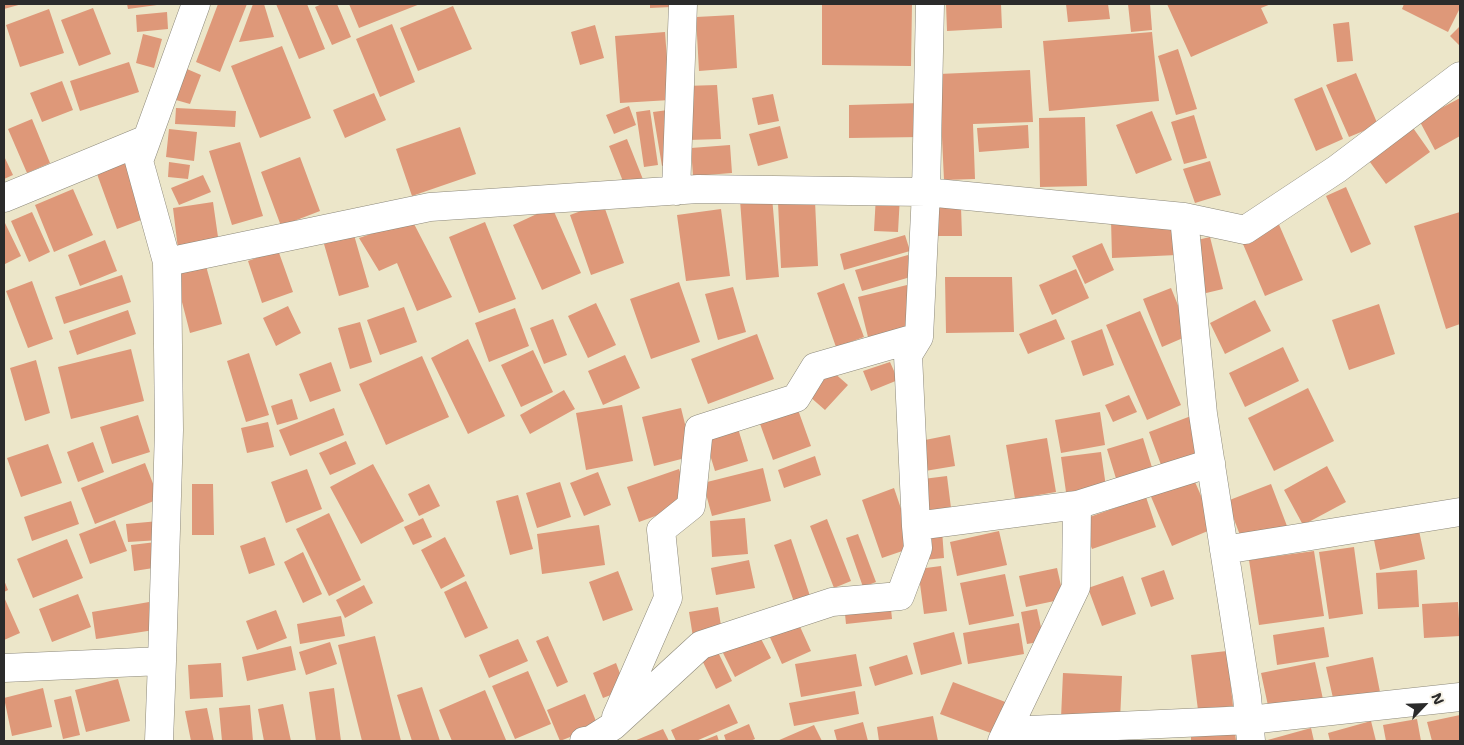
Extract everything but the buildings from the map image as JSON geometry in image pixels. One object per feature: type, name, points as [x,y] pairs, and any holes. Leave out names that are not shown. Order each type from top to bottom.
[{"type":"street","points":[[159,741],[169,430],[167,262],[139,161],[196,4]]},
{"type":"street","points":[[676,191],[683,4]]},
{"type":"street","points":[[595,737],[701,645],[832,602],[900,596],[918,548],[908,355],[919,337],[926,192],[930,4]]},
{"type":"street","points":[[167,262],[430,207],[698,189],[926,192],[1184,217],[1245,230],[1337,169],[1460,76]]},
{"type":"street","points":[[4,198],[147,139]]},
{"type":"street","points":[[1184,217],[1204,414],[1250,731]]},
{"type":"street","points":[[595,737],[668,598],[661,530],[692,506],[699,429],[796,398],[815,367],[919,337]]},
{"type":"street","points":[[916,526],[1076,505],[1211,463]]},
{"type":"street","points":[[1076,505],[1076,586],[1004,736],[1250,731],[1460,697]]},
{"type":"street","points":[[1224,550],[1460,512]]},
{"type":"street","points":[[4,668],[162,661]]}]
